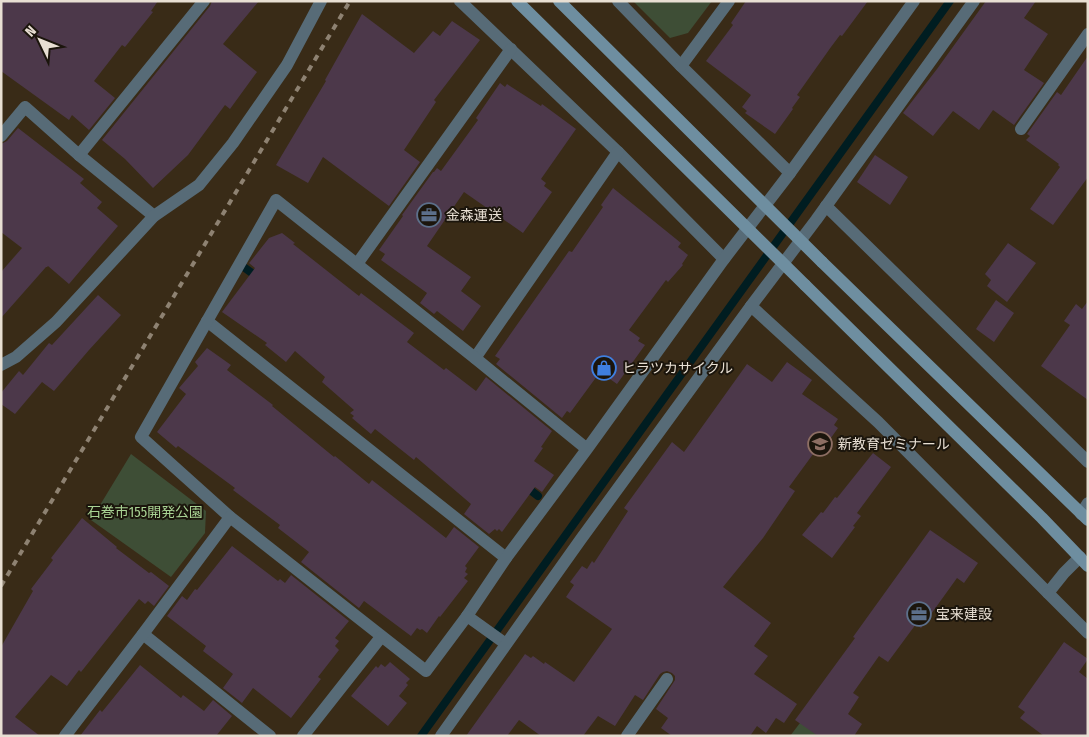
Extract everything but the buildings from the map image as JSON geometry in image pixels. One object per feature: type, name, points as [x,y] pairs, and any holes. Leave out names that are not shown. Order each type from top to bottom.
[{"type":"street","points":[[79,154],[204,1]]},
{"type":"street","points":[[1,364],[16,357],[56,322],[154,216],[199,186],[233,144],[287,64],[321,1]]},
{"type":"street","points":[[460,1],[618,152],[724,259]]},
{"type":"street","points":[[516,1],[1084,561],[1064,573],[1048,593]]},
{"type":"street","points":[[559,1],[822,262],[1085,512]]},
{"type":"street","points":[[618,1],[790,173]]},
{"type":"street","points":[[682,66],[729,1]]},
{"type":"street","points":[[587,449],[276,200],[141,438],[230,517],[426,671],[467,616],[506,558],[587,449],[724,259],[790,173],[914,1]]},
{"type":"street","points":[[441,736],[505,644],[974,1]]},
{"type":"street","points":[[1021,129],[1088,34]]},
{"type":"street","points":[[357,264],[511,49]]},
{"type":"street","points":[[1,136],[25,107],[154,216]]},
{"type":"street","points":[[475,358],[618,152]]},
{"type":"street","points":[[826,206],[1088,462]]},
{"type":"street","points":[[751,306],[878,422],[1088,633]]},
{"type":"street","points":[[207,321],[506,558]]},
{"type":"street","points":[[65,736],[230,517]]},
{"type":"street","points":[[467,616],[505,644]]},
{"type":"street","points":[[143,634],[270,736]]},
{"type":"street","points":[[303,736],[381,637]]},
{"type":"street","points":[[627,736],[667,679]]},
{"type":"green space","points":[[633,1],[712,1],[688,33],[670,38]]},
{"type":"green space","name":"石巻市155開発公園","points":[[131,454],[206,511],[205,533],[171,577],[91,520]]},
{"type":"green space","points":[[810,710],[824,736],[790,736]]},
{"type":"waterway","points":[[421,736],[950,1]]},
{"type":"waterway","points":[[245,268],[260,279]]},
{"type":"waterway","points":[[525,486],[538,496]]},
{"type":"railway","points":[[1,586],[350,1]]},
{"type":"place","name":"金森運送","points":[[429,215]]},
{"type":"place","name":"ヒラツカサイクル","points":[[604,368]]},
{"type":"place","name":"新教育ゼミナール","points":[[820,444]]},
{"type":"place","name":"宝来建設","points":[[919,614]]}]
